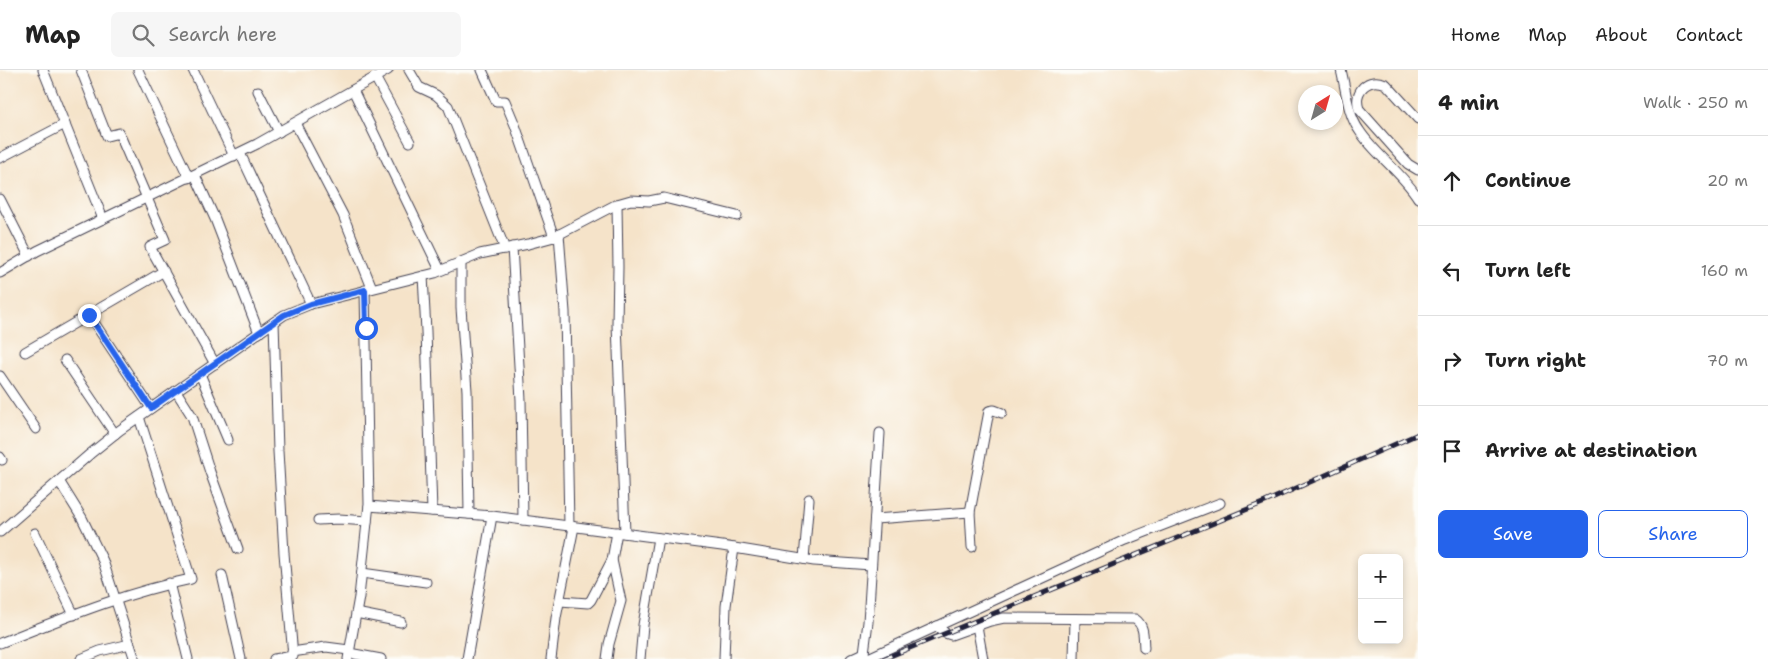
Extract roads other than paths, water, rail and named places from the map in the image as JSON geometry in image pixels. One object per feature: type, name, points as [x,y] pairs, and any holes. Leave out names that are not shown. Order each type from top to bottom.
[{"type":"street","points":[[43,70],[103,219]]},
{"type":"street","points":[[81,70],[107,136],[119,133],[164,240],[150,247],[214,364]]},
{"type":"street","points":[[138,70],[215,219],[259,333]]},
{"type":"street","points":[[193,70],[311,304]]},
{"type":"street","points":[[0,273],[29,256],[237,154],[388,70]]},
{"type":"street","points":[[409,70],[419,87],[436,94],[448,106],[508,248],[521,400],[524,520]]},
{"type":"street","points":[[482,70],[496,101],[504,101],[508,109],[556,235],[565,312],[572,526],[551,659]]},
{"type":"street","points":[[1341,70],[1350,111],[1358,129],[1377,152],[1412,188],[1418,198]]},
{"type":"street","points":[[375,78],[410,142]]},
{"type":"street","points":[[1418,119],[1386,84],[1381,82],[1376,81],[1365,85],[1357,98],[1359,109],[1408,164],[1418,170]]},
{"type":"street","points":[[353,90],[440,270]]},
{"type":"street","points":[[258,91],[279,132]]},
{"type":"street","points":[[295,123],[343,215],[368,289],[369,506],[362,574],[349,654]]},
{"type":"street","points":[[0,158],[65,124]]},
{"type":"street","points":[[1,529],[115,434],[284,315],[311,304],[422,276],[480,254],[556,235],[617,204],[631,200],[649,201],[664,198],[737,216]]},
{"type":"street","points":[[0,199],[29,256]]},
{"type":"street","points":[[560,601],[588,603],[612,560],[621,533],[617,204]]},
{"type":"street","points":[[461,262],[461,308],[467,391],[469,514]]},
{"type":"street","points":[[25,352],[164,271]]},
{"type":"street","points":[[422,276],[426,331],[432,511]]},
{"type":"street","points":[[89,315],[151,408]]},
{"type":"street","points":[[274,322],[278,451],[293,656],[274,659]]},
{"type":"street","points":[[65,360],[115,434]]},
{"type":"street","points":[[200,374],[228,440]]},
{"type":"street","points":[[0,376],[36,429]]},
{"type":"street","points":[[176,390],[192,416],[238,549]]},
{"type":"street","points":[[972,547],[970,512],[989,412],[994,410],[1002,413]]},
{"type":"street","points":[[0,643],[116,598],[169,583],[191,579],[139,417]]},
{"type":"street","points":[[864,657],[880,433]]},
{"type":"street","points":[[59,481],[82,518],[103,561],[134,657]]},
{"type":"street","points":[[804,559],[809,499]]},
{"type":"street","points":[[850,659],[864,657],[937,626],[1125,540],[1220,503]]},
{"type":"street","points":[[369,506],[492,516],[804,559],[871,565]]},
{"type":"street","points":[[875,519],[970,512]]},
{"type":"street","points":[[466,659],[492,516]]},
{"type":"street","points":[[318,520],[367,521]]},
{"type":"street","points":[[35,533],[74,614]]},
{"type":"street","points":[[640,659],[643,624],[658,538]]},
{"type":"street","points":[[724,659],[726,606],[734,548]]},
{"type":"street","points":[[607,659],[609,644],[621,601],[612,560]]},
{"type":"street","points":[[362,574],[426,582]]},
{"type":"street","points":[[222,575],[241,659]]},
{"type":"street","points":[[169,583],[188,659]]},
{"type":"street","points":[[356,613],[401,622]]},
{"type":"street","points":[[937,626],[945,634],[951,635],[1004,618],[1135,620],[1141,623],[1144,648]]},
{"type":"street","points":[[1074,659],[1075,619]]},
{"type":"street","points":[[977,626],[983,659]]},
{"type":"street","points":[[81,659],[130,644]]},
{"type":"street","points":[[292,652],[326,647],[349,654],[381,659]]},
{"type":"railway","points":[[883,659],[1265,502],[1418,434]]}]
